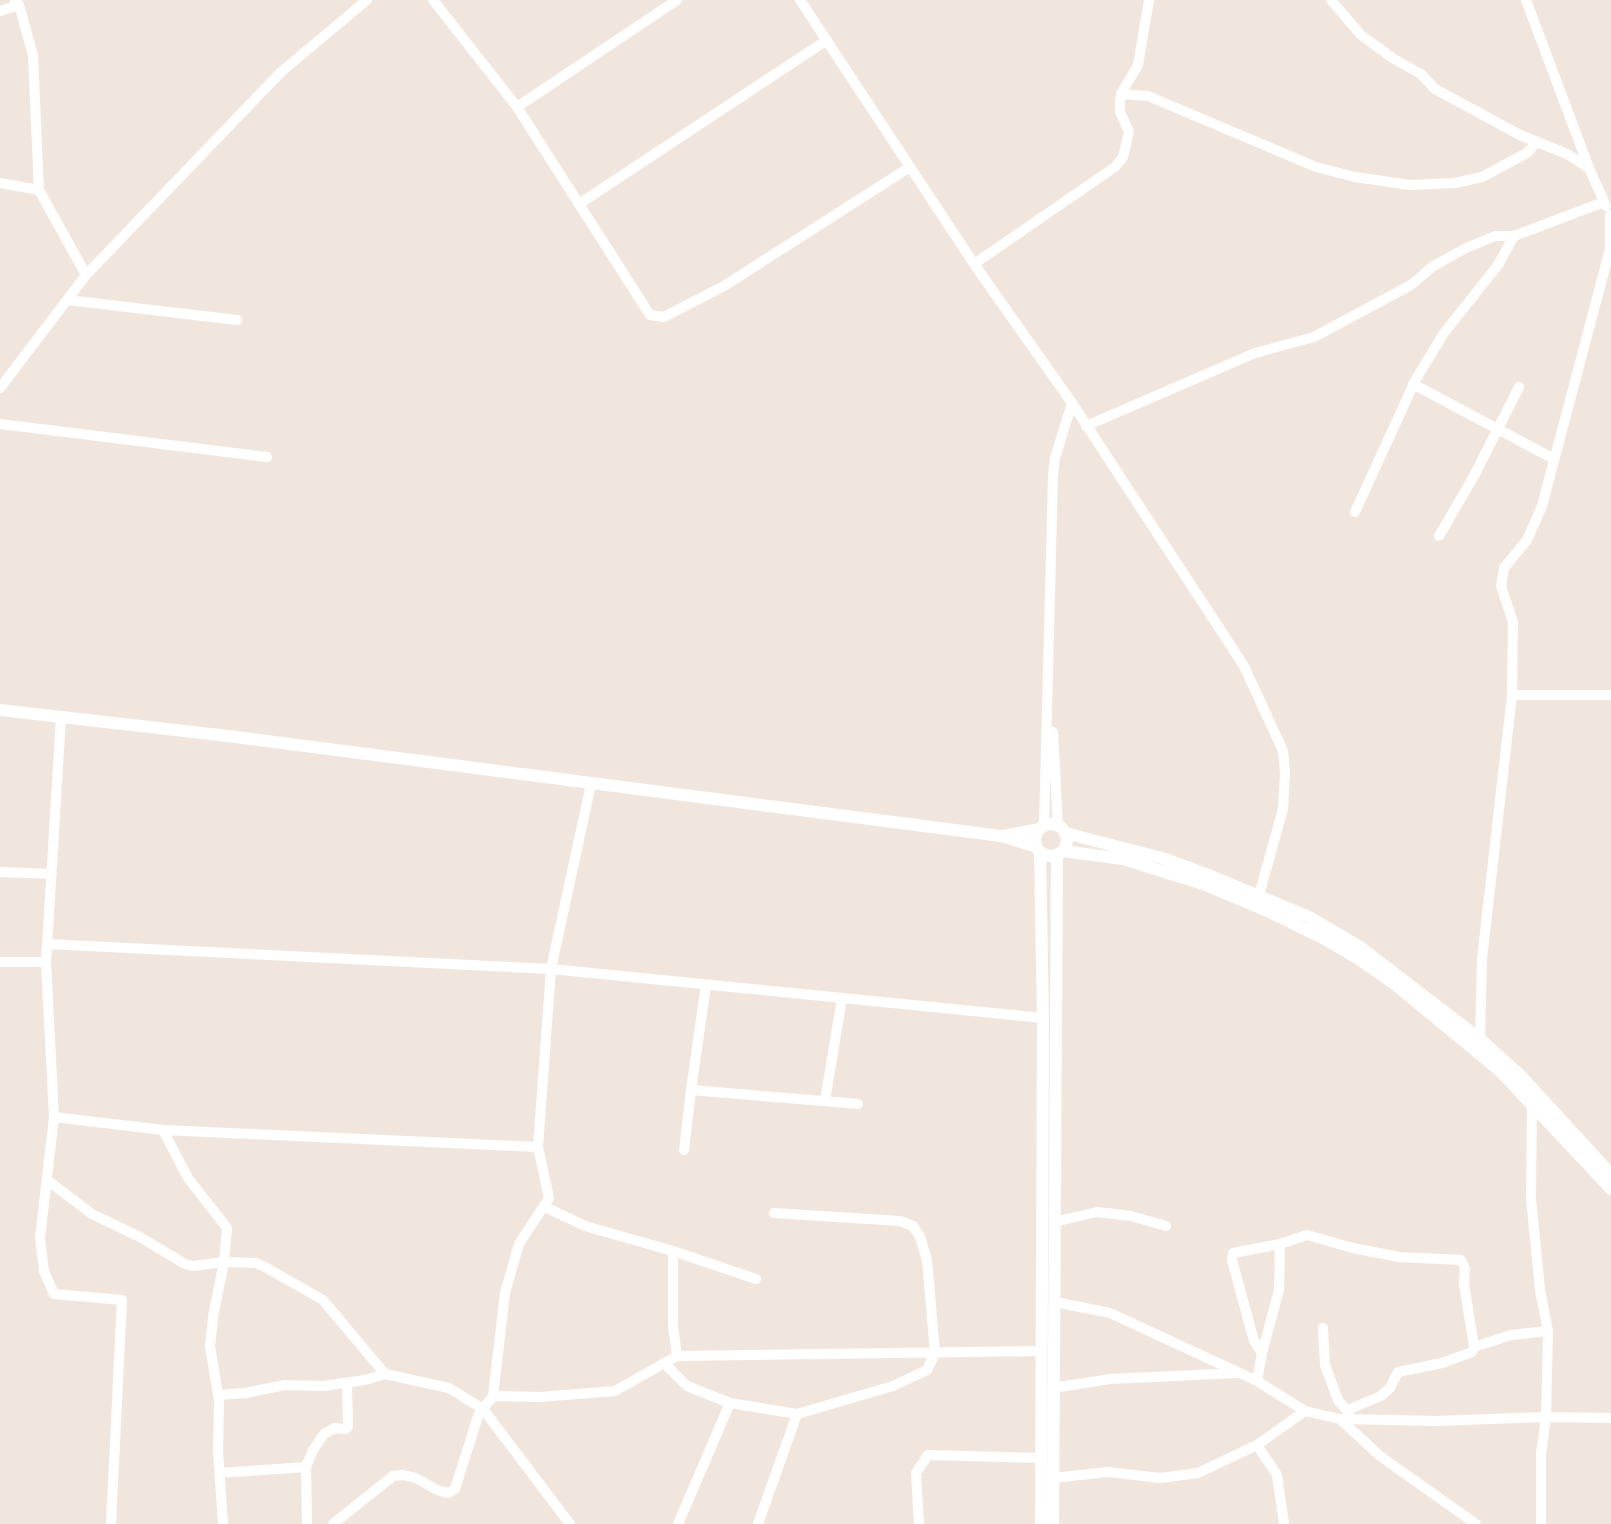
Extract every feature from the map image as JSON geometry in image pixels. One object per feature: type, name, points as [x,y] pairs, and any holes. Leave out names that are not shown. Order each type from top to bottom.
[{"type":"street","points":[[0,388],[86,275],[281,72],[367,0]]},
{"type":"street","points":[[434,0],[517,107],[645,309],[650,315],[658,318],[724,286],[910,167]]},
{"type":"street","points":[[517,107],[677,0]]},
{"type":"street","points":[[800,0],[974,264],[1072,403],[1244,666],[1283,751],[1285,773],[1282,809],[1258,895]]},
{"type":"street","points":[[974,264],[1115,167],[1123,157],[1128,144],[1128,132],[1120,112],[1121,94],[1138,65],[1149,0]]},
{"type":"street","points":[[1332,0],[1361,35],[1394,59],[1421,74],[1435,89],[1465,107],[1537,142],[1567,154],[1589,168]]},
{"type":"street","points":[[1480,1039],[1482,959],[1512,695],[1513,622],[1501,586],[1504,568],[1527,540],[1542,506],[1610,248],[1611,216],[1589,168],[1526,0]]},
{"type":"street","points":[[0,11],[17,2],[33,55],[39,190],[86,275]]},
{"type":"street","points":[[578,204],[827,40]]},
{"type":"street","points":[[1121,94],[1148,96],[1316,167],[1355,177],[1410,185],[1455,183],[1482,177],[1527,153],[1537,142]]},
{"type":"street","points":[[0,183],[39,190]]},
{"type":"street","points":[[1086,426],[1256,352],[1314,337],[1411,286],[1432,267],[1466,248],[1495,236],[1514,236],[1604,202]]},
{"type":"street","points":[[1355,512],[1414,384],[1444,333],[1498,265],[1514,236]]},
{"type":"street","points":[[67,300],[237,320]]},
{"type":"street","points":[[1414,384],[1554,459]]},
{"type":"street","points":[[1439,536],[1474,476],[1519,387]]},
{"type":"street","points":[[1042,1524],[1040,1351],[1043,1018],[1038,849],[1035,837],[1042,827],[1053,476],[1055,458],[1072,403]]},
{"type":"street","points":[[1053,1524],[1054,1222],[1060,853],[1067,839],[1062,829],[1053,725],[1056,507],[1061,459],[1067,438],[1078,414]]},
{"type":"street","points":[[0,424],[267,457]]},
{"type":"street","points":[[1512,695],[1611,695]]},
{"type":"street","points":[[0,710],[228,736],[1001,836],[1038,849],[1051,856],[1060,853],[1095,854],[1162,870],[1262,908],[1323,938],[1359,959],[1396,985],[1499,1070],[1532,1102],[1611,1189]]},
{"type":"street","points":[[61,718],[46,962],[54,1117],[40,1238],[44,1272],[54,1294],[122,1300],[111,1524]]},
{"type":"street","points":[[334,1524],[393,1476],[404,1475],[416,1478],[437,1490],[448,1492],[455,1489],[478,1416],[493,1396],[504,1293],[519,1244],[549,1198],[538,1148],[551,969],[591,784]]},
{"type":"street","points":[[1001,836],[1042,827],[1062,829],[1162,858],[1309,917],[1360,947],[1480,1039],[1522,1076],[1611,1174]]},
{"type":"street","points":[[0,872],[51,874]]},
{"type":"street","points":[[47,944],[551,969],[1043,1018]]},
{"type":"street","points":[[0,962],[46,962]]},
{"type":"street","points":[[684,1150],[706,985]]},
{"type":"street","points":[[825,1102],[842,998]]},
{"type":"street","points":[[691,1090],[858,1104]]},
{"type":"street","points":[[1532,1102],[1531,1199],[1540,1290],[1548,1330],[1546,1417],[1541,1454],[1541,1524]]},
{"type":"street","points":[[54,1117],[162,1130],[538,1148]]},
{"type":"street","points":[[162,1130],[188,1178],[227,1228],[224,1262],[213,1317],[210,1346],[218,1395],[223,1524]]},
{"type":"street","points":[[47,1180],[92,1214],[140,1237],[184,1264],[193,1266],[224,1262],[256,1262],[323,1300],[385,1374]]},
{"type":"street","points":[[544,1207],[585,1226],[756,1279]]},
{"type":"street","points":[[1054,1222],[1097,1212],[1131,1216],[1166,1226]]},
{"type":"street","points":[[664,1363],[687,1386],[730,1404],[797,1414],[893,1386],[926,1370],[935,1353],[927,1260],[920,1237],[913,1226],[900,1221],[774,1213]]},
{"type":"street","points":[[1262,1353],[1254,1341],[1231,1256],[1233,1253],[1280,1244],[1307,1235],[1353,1248],[1399,1257],[1462,1260],[1465,1268],[1464,1284],[1474,1346],[1472,1352],[1442,1363],[1398,1372],[1390,1388],[1381,1396],[1352,1408],[1346,1417]]},
{"type":"street","points":[[1257,1381],[1262,1353],[1279,1290],[1280,1244]]},
{"type":"street","points":[[673,1252],[673,1326],[677,1356]]},
{"type":"street","points":[[1055,1302],[1110,1313],[1257,1381],[1304,1411],[1346,1417],[1436,1421],[1546,1417],[1611,1418]]},
{"type":"street","points":[[1323,1328],[1325,1365],[1346,1417],[1380,1456],[1476,1524]]},
{"type":"street","points":[[1474,1346],[1511,1335],[1548,1330]]},
{"type":"street","points":[[493,1396],[540,1397],[615,1391],[677,1356],[1040,1351]]},
{"type":"street","points":[[1053,1388],[1110,1380],[1239,1373]]},
{"type":"street","points":[[218,1395],[245,1393],[285,1385],[324,1386],[385,1374],[449,1388],[483,1409],[570,1524]]},
{"type":"street","points":[[307,1524],[306,1467],[313,1450],[324,1434],[335,1428],[345,1429],[348,1427],[347,1383]]},
{"type":"street","points":[[678,1524],[730,1404]]},
{"type":"street","points":[[1053,1478],[1108,1472],[1160,1478],[1198,1473],[1257,1446],[1304,1411]]},
{"type":"street","points":[[758,1524],[797,1414]]},
{"type":"street","points":[[1257,1446],[1277,1475],[1284,1524]]},
{"type":"street","points":[[919,1524],[916,1473],[928,1454],[1041,1458]]},
{"type":"street","points":[[220,1473],[306,1467]]}]
